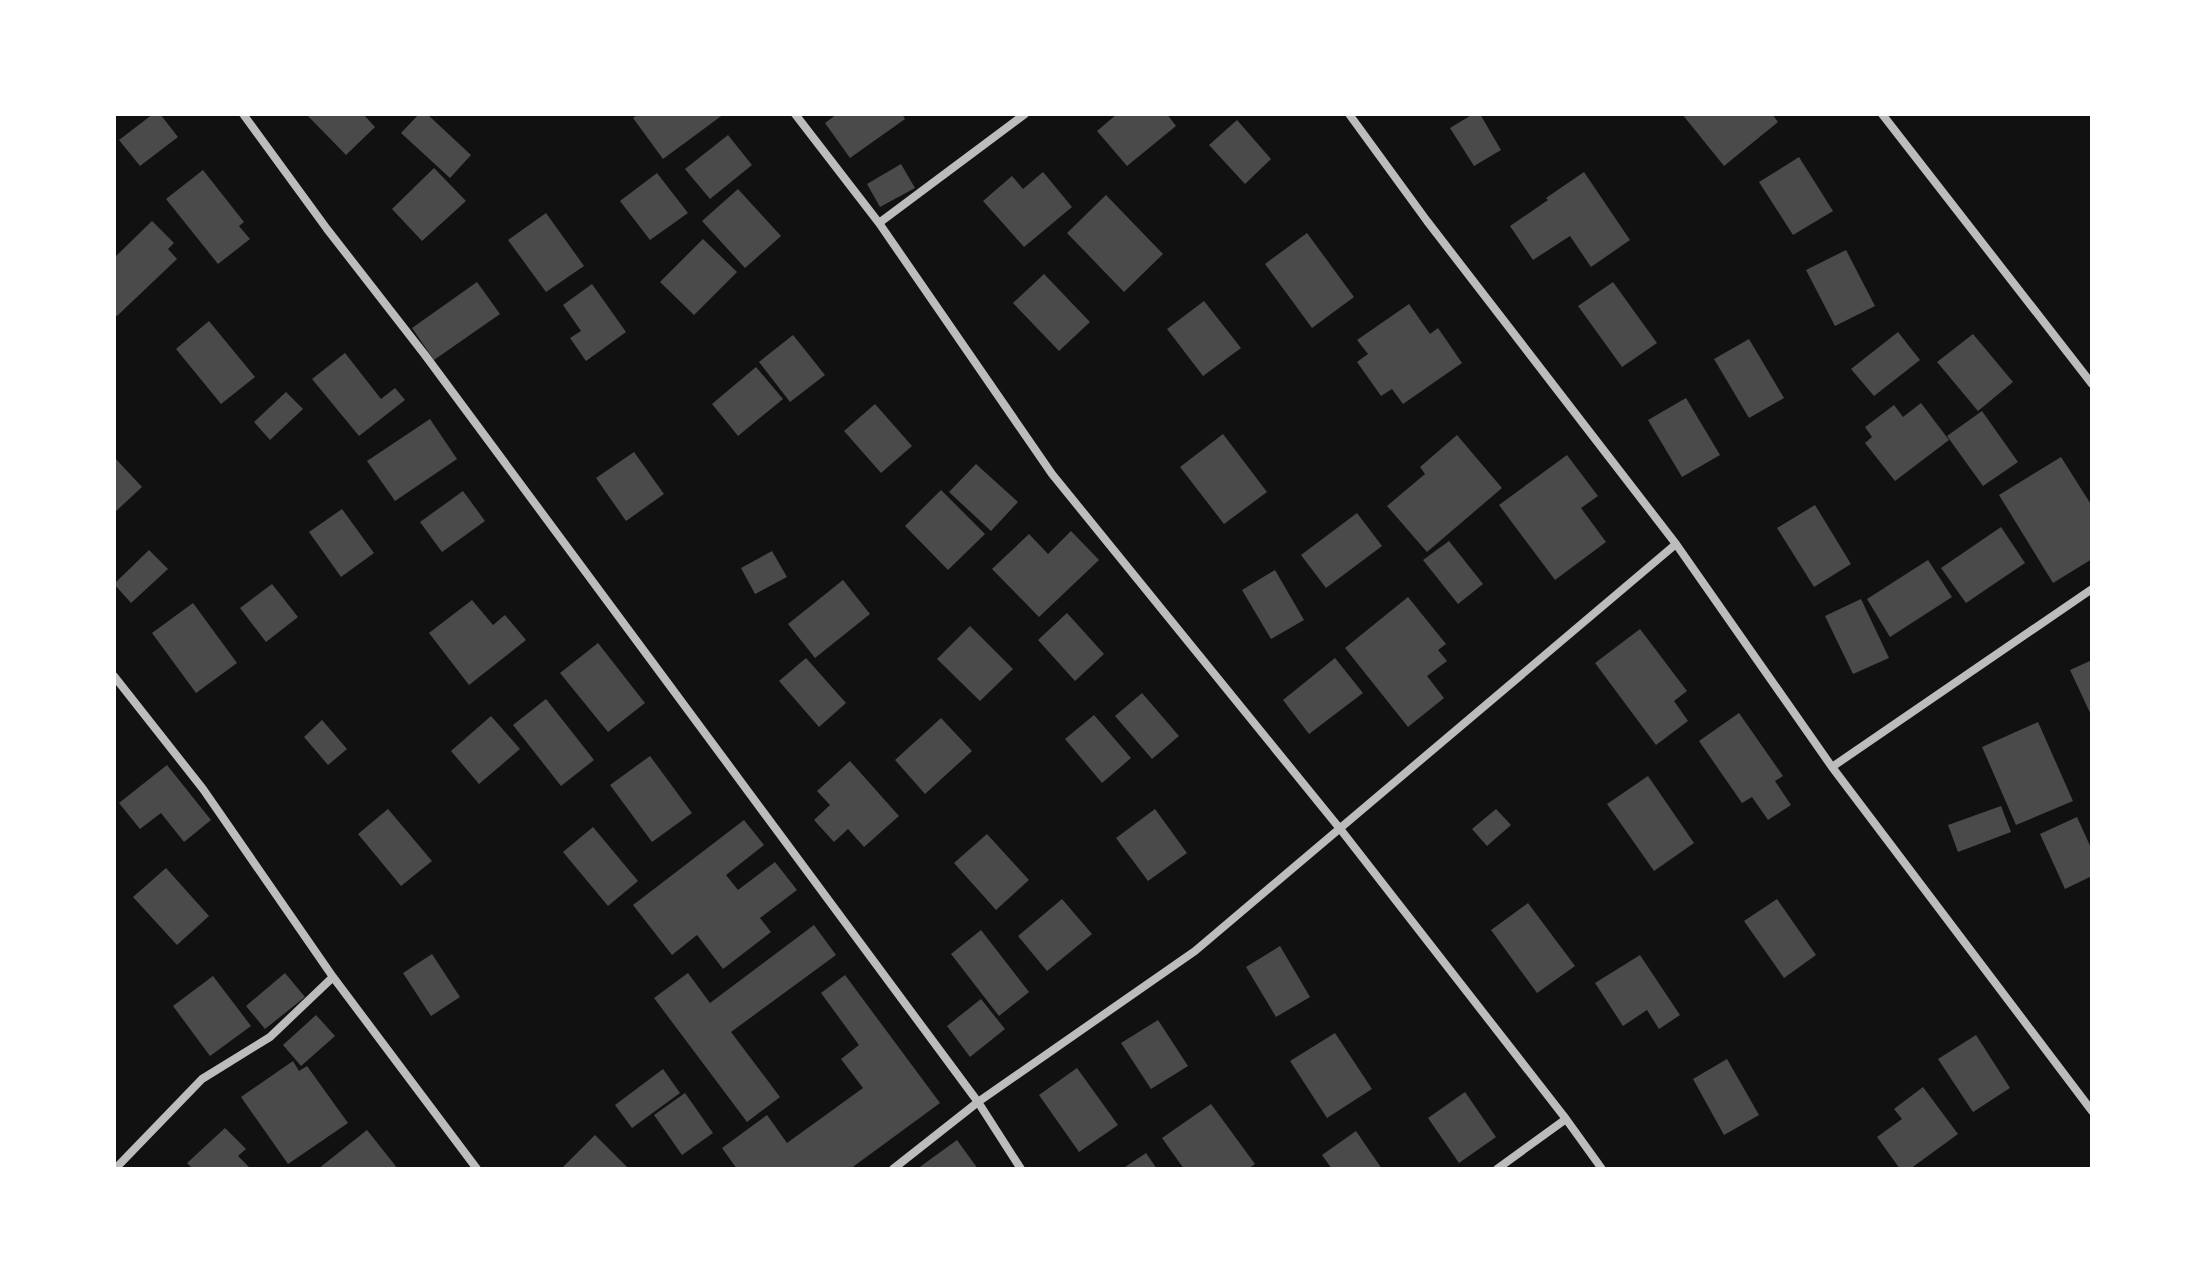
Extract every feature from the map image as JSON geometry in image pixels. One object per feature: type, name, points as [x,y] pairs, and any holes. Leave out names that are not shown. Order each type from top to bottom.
[{"type":"street","points":[[243,114],[978,1102],[1021,1169]]},
{"type":"street","points":[[795,114],[879,223],[1052,474],[1341,830],[1602,1169]]},
{"type":"street","points":[[879,223],[1025,114]]},
{"type":"street","points":[[1349,114],[1427,221],[1676,544],[1832,767],[2092,1111]]},
{"type":"street","points":[[1882,114],[2092,384]]},
{"type":"street","points":[[893,1169],[978,1102],[1195,951],[1676,544]]},
{"type":"street","points":[[1832,767],[2092,589]]},
{"type":"street","points":[[114,676],[203,789],[333,977],[477,1169]]},
{"type":"street","points":[[115,1169],[202,1079],[270,1037],[333,977]]},
{"type":"street","points":[[1497,1169],[1566,1119]]},
{"type":"building","points":[[153,114],[160,114],[178,137],[140,166],[119,140]]},
{"type":"building","points":[[306,114],[363,114],[375,127],[346,155]]},
{"type":"building","points":[[419,114],[427,114],[471,155],[450,178],[401,133]]},
{"type":"building","points":[[639,114],[724,114],[663,159],[633,118]]},
{"type":"building","points":[[837,114],[902,114],[905,119],[850,158],[825,123]]},
{"type":"building","points":[[1117,114],[1167,114],[1176,126],[1127,166],[1097,131]]},
{"type":"building","points":[[1473,114],[1480,114],[1501,150],[1474,166],[1450,128]]},
{"type":"building","points":[[1682,114],[1772,114],[1778,122],[1724,166]]},
{"type":"building","points":[[1237,120],[1271,159],[1245,184],[1209,145]]},
{"type":"building","points":[[728,135],[752,165],[710,199],[685,169]]},
{"type":"building","points":[[1799,157],[1833,211],[1793,235],[1759,182]]},
{"type":"building","points":[[901,164],[915,188],[880,207],[867,184]]},
{"type":"building","points":[[434,168],[466,201],[422,241],[392,209]]},
{"type":"building","points":[[203,170],[244,222],[239,226],[250,239],[218,264],[166,199]]},
{"type":"building","points":[[1043,172],[1072,207],[1024,247],[983,201],[1012,176],[1023,189]]},
{"type":"building","points":[[1584,172],[1630,240],[1591,267],[1570,236],[1533,260],[1510,226]]},
{"type":"building","points":[[657,173],[688,213],[650,240],[620,201]]},
{"type":"building","points":[[738,189],[781,236],[745,268],[702,221]]},
{"type":"building","points":[[1106,195],[1163,254],[1124,292],[1067,233]]},
{"type":"building","points":[[546,213],[584,266],[546,292],[508,240]]},
{"type":"building","points":[[152,221],[174,243],[168,249],[177,259],[117,316],[114,313],[114,258]]},
{"type":"building","points":[[1307,233],[1354,297],[1312,328],[1265,264]]},
{"type":"building","points":[[703,239],[737,272],[694,315],[660,282]]},
{"type":"building","points":[[1846,250],[1875,306],[1835,326],[1806,270]]},
{"type":"building","points":[[1044,274],[1090,322],[1059,351],[1013,303]]},
{"type":"building","points":[[477,282],[500,314],[434,360],[412,328]]},
{"type":"building","points":[[1613,282],[1657,343],[1622,367],[1578,306]]},
{"type":"building","points":[[592,284],[626,332],[586,361],[570,338],[581,331],[563,305]]},
{"type":"building","points":[[1204,301],[1241,348],[1203,376],[1167,329]]},
{"type":"building","points":[[1409,304],[1430,334],[1438,328],[1462,363],[1403,404],[1392,389],[1381,396],[1357,362],[1368,354],[1357,340]]},
{"type":"building","points":[[209,321],[255,377],[221,404],[176,349]]},
{"type":"building","points":[[1898,332],[1920,360],[1874,396],[1851,369]]},
{"type":"building","points":[[1973,334],[2013,382],[1978,411],[1937,362]]},
{"type":"building","points":[[793,335],[825,375],[790,402],[759,362]]},
{"type":"building","points":[[1749,339],[1784,398],[1749,418],[1714,359]]},
{"type":"building","points":[[345,353],[381,399],[395,388],[405,400],[359,436],[312,379]]},
{"type":"building","points":[[756,367],[783,399],[738,436],[712,404]]},
{"type":"building","points":[[286,392],[303,409],[270,440],[254,422]]},
{"type":"building","points":[[1686,398],[1720,455],[1682,477],[1648,420]]},
{"type":"building","points":[[1921,403],[1949,440],[1895,481],[1865,443],[1872,437],[1865,427],[1894,405],[1903,417]]},
{"type":"building","points":[[875,404],[912,446],[881,473],[844,431]]},
{"type":"building","points":[[1982,411],[2018,462],[1983,486],[1947,436]]},
{"type":"building","points":[[430,419],[457,459],[395,501],[367,461]]},
{"type":"building","points":[[1223,434],[1267,492],[1224,524],[1180,467]]},
{"type":"building","points":[[1457,435],[1502,488],[1427,552],[1387,506],[1425,474],[1420,467]]},
{"type":"building","points":[[634,452],[664,494],[626,521],[596,478]]},
{"type":"building","points":[[1567,455],[1598,496],[1581,508],[1606,542],[1555,580],[1499,505]]},
{"type":"building","points":[[114,457],[142,487],[114,513]]},
{"type":"building","points":[[2061,457],[2092,506],[2092,559],[2053,583],[1999,495]]},
{"type":"building","points":[[976,464],[1018,502],[991,531],[949,492]]},
{"type":"building","points":[[941,490],[985,534],[948,570],[905,526]]},
{"type":"building","points":[[463,491],[485,521],[442,552],[420,522]]},
{"type":"building","points":[[1815,505],[1851,564],[1814,587],[1777,528]]},
{"type":"building","points":[[342,509],[374,553],[341,577],[309,532]]},
{"type":"building","points":[[1357,513],[1382,546],[1326,588],[1301,555]]},
{"type":"building","points":[[2001,527],[2025,563],[1966,603],[1941,568]]},
{"type":"building","points":[[1071,531],[1099,560],[1039,617],[992,569],[1029,534],[1048,554]]},
{"type":"building","points":[[1449,541],[1483,584],[1458,604],[1423,560]]},
{"type":"building","points":[[149,550],[168,569],[131,603],[114,584]]},
{"type":"building","points":[[772,551],[787,577],[755,594],[741,568]]},
{"type":"building","points":[[1928,560],[1952,597],[1890,637],[1867,599]]},
{"type":"building","points":[[1275,570],[1304,620],[1271,639],[1242,590]]},
{"type":"building","points":[[843,580],[870,614],[815,658],[788,624]]},
{"type":"building","points":[[272,584],[298,617],[266,642],[240,608]]},
{"type":"building","points":[[1408,597],[1446,644],[1438,650],[1447,661],[1427,676],[1444,698],[1408,727],[1345,648]]},
{"type":"building","points":[[1861,599],[1889,658],[1853,674],[1825,616]]},
{"type":"building","points":[[472,600],[493,625],[505,615],[526,640],[469,685],[429,633]]},
{"type":"building","points":[[193,603],[237,663],[196,693],[152,633]]},
{"type":"building","points":[[1067,613],[1104,654],[1075,681],[1038,640]]},
{"type":"building","points":[[970,626],[1013,669],[980,701],[937,659]]},
{"type":"building","points":[[1640,629],[1687,691],[1674,701],[1688,721],[1656,745],[1595,663]]},
{"type":"building","points":[[598,643],[645,703],[608,732],[560,673]]},
{"type":"building","points":[[806,658],[846,703],[819,727],[779,681]]},
{"type":"building","points":[[1335,658],[1363,693],[1309,734],[1283,700]]},
{"type":"building","points":[[2092,660],[2092,717],[2070,670]]},
{"type":"building","points":[[1142,693],[1179,736],[1152,759],[1115,716]]},
{"type":"building","points":[[546,699],[594,760],[561,786],[513,725]]},
{"type":"building","points":[[1739,713],[1783,776],[1775,781],[1791,805],[1768,820],[1752,797],[1742,803],[1699,741]]},
{"type":"building","points":[[1094,715],[1131,758],[1102,783],[1065,739]]},
{"type":"building","points":[[491,716],[520,749],[479,784],[451,751]]},
{"type":"building","points":[[941,718],[972,751],[925,794],[895,760]]},
{"type":"building","points":[[322,720],[347,749],[328,765],[304,737]]},
{"type":"building","points":[[2038,722],[2073,801],[2016,825],[1982,747]]},
{"type":"building","points":[[650,756],[692,813],[652,842],[610,785]]},
{"type":"building","points":[[850,761],[899,816],[864,847],[848,829],[834,842],[814,820],[830,805],[817,791]]},
{"type":"building","points":[[167,765],[211,820],[184,842],[161,813],[140,829],[119,803]]},
{"type":"building","points":[[1648,776],[1694,843],[1654,871],[1607,804]]},
{"type":"building","points":[[2001,806],[2011,832],[1958,852],[1948,825]]},
{"type":"building","points":[[388,809],[432,861],[401,886],[358,834]]},
{"type":"building","points":[[1155,809],[1187,853],[1148,881],[1116,838]]},
{"type":"building","points":[[1496,809],[1511,825],[1487,846],[1472,829]]},
{"type":"building","points":[[2077,817],[2092,850],[2092,876],[2065,889],[2040,834]]},
{"type":"building","points":[[744,820],[764,845],[726,875],[738,890],[775,862],[797,890],[760,918],[771,932],[723,969],[697,935],[672,955],[633,905]]},
{"type":"building","points":[[593,827],[638,881],[608,906],[563,852]]},
{"type":"building","points":[[987,834],[1029,880],[996,910],[954,863]]},
{"type":"building","points":[[166,868],[209,916],[177,945],[133,897]]},
{"type":"building","points":[[1062,899],[1092,934],[1047,971],[1018,936]]},
{"type":"building","points":[[1777,899],[1816,955],[1784,978],[1744,921]]},
{"type":"building","points":[[1528,903],[1575,966],[1537,993],[1491,930]]},
{"type":"building","points":[[814,925],[836,955],[731,1032],[780,1097],[747,1122],[654,998],[688,973],[710,1003]]},
{"type":"building","points":[[981,930],[1029,992],[999,1016],[951,954]]},
{"type":"building","points":[[1280,946],[1310,997],[1276,1017],[1246,967]]},
{"type":"building","points":[[432,954],[460,997],[431,1016],[403,973]]},
{"type":"building","points":[[1640,955],[1680,1015],[1659,1029],[1647,1010],[1623,1026],[1595,983]]},
{"type":"building","points":[[285,973],[305,997],[265,1029],[246,1006]]},
{"type":"building","points":[[845,975],[940,1103],[850,1169],[737,1169],[722,1148],[767,1115],[787,1143],[863,1088],[841,1059],[859,1045],[821,993]]},
{"type":"building","points":[[213,976],[251,1026],[210,1056],[173,1006]]},
{"type":"building","points":[[981,999],[1005,1029],[970,1057],[947,1026]]},
{"type":"building","points":[[316,1015],[335,1036],[301,1066],[283,1045]]},
{"type":"building","points":[[1158,1020],[1188,1066],[1151,1089],[1121,1043]]},
{"type":"building","points":[[1335,1033],[1372,1089],[1327,1118],[1290,1061]]},
{"type":"building","points":[[1976,1035],[2010,1088],[1973,1112],[1938,1059]]},
{"type":"building","points":[[1727,1059],[1759,1115],[1724,1135],[1693,1079]]},
{"type":"building","points":[[293,1061],[299,1071],[307,1066],[348,1123],[288,1164],[241,1097]]},
{"type":"building","points":[[1077,1068],[1118,1125],[1079,1152],[1039,1095]]},
{"type":"building","points":[[663,1069],[680,1093],[632,1128],[615,1105]]},
{"type":"building","points":[[1923,1087],[1958,1134],[1910,1169],[1900,1169],[1877,1137],[1902,1119],[1894,1109]]},
{"type":"building","points":[[1465,1092],[1496,1137],[1459,1163],[1428,1118]]},
{"type":"building","points":[[685,1093],[713,1133],[682,1155],[654,1115]]},
{"type":"building","points":[[1211,1104],[1255,1164],[1248,1169],[1184,1169],[1162,1138]]},
{"type":"building","points":[[225,1128],[246,1149],[238,1156],[251,1169],[193,1169],[187,1163]]},
{"type":"building","points":[[367,1130],[398,1169],[318,1169]]},
{"type":"building","points":[[1356,1131],[1382,1169],[1332,1169],[1322,1155]]},
{"type":"building","points":[[595,1135],[629,1169],[561,1169]]},
{"type":"building","points":[[957,1140],[978,1169],[917,1169]]},
{"type":"building","points":[[1146,1153],[1157,1169],[1122,1169]]}]
